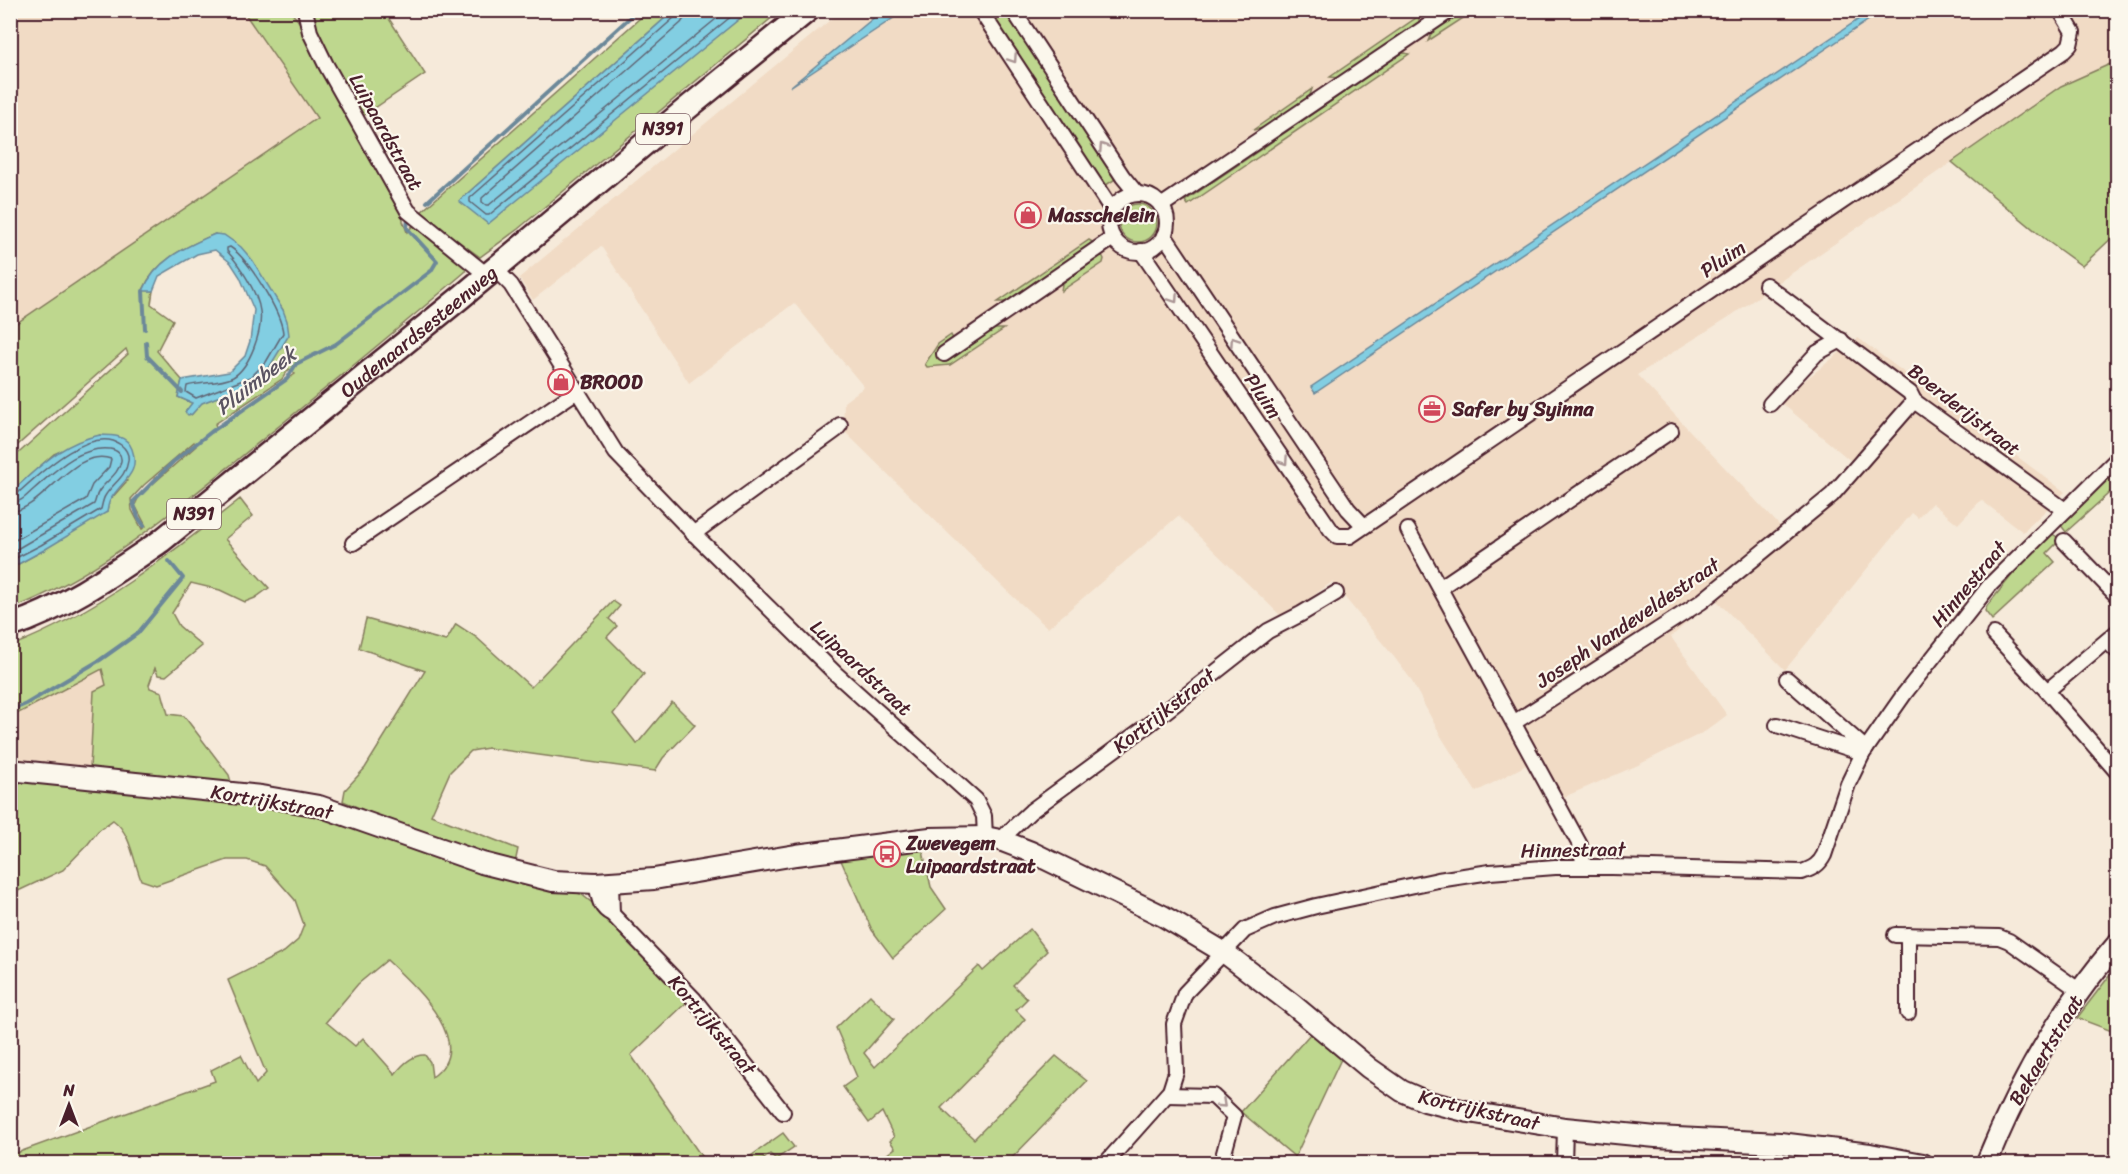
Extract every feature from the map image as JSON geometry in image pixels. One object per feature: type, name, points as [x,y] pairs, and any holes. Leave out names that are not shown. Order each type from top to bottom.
[{"type":"main road","name":"Oudenaardsesteenweg","points":[[10,627],[76,595],[119,570],[161,541],[808,10]]},
{"type":"main road","name":"Kortrijkstraat","points":[[10,770],[261,796],[319,806],[482,863],[553,881],[604,883],[654,879],[796,855],[919,839],[992,839],[1031,852],[1163,916],[1225,952],[1293,1004],[1369,1068],[1402,1091],[1444,1107],[1565,1128],[1656,1137],[1780,1143],[1869,1154],[1923,1164]]},
{"type":"main road","name":"Bekaertstraat","points":[[1986,1164],[1998,1134],[2040,1053],[2080,991],[2118,943]]},
{"type":"street","name":"Luipaardstraat","points":[[305,10],[310,32],[326,65],[408,211],[511,285],[616,453],[693,534],[836,674],[976,800],[992,839]]},
{"type":"street","points":[[980,10],[1112,210]]},
{"type":"street","points":[[1013,10],[1123,177],[1137,194]]},
{"type":"street","points":[[1161,206],[1451,10]]},
{"type":"street","name":"Pluim","points":[[1141,251],[1331,530],[1337,536],[1344,538],[2064,51],[2070,45],[2073,32],[2060,10]]},
{"type":"street","points":[[1137,194],[1146,195],[1161,206],[1166,215],[1167,225],[1158,243],[1150,249],[1141,251],[1125,249],[1113,238],[1109,224],[1112,210],[1122,199],[1137,194]]},
{"type":"street","name":"Pluim","points":[[1164,235],[1348,509],[1364,526]]},
{"type":"street","points":[[944,354],[1113,238]]},
{"type":"street","name":"Boerderijstraat","points":[[1766,285],[1910,393],[1914,401],[2065,510]]},
{"type":"street","points":[[1770,404],[1817,353],[1840,340]]},
{"type":"street","points":[[353,543],[577,391]]},
{"type":"street","name":"Joseph Vandeveldestraat","points":[[1515,722],[1701,602],[1832,495],[1914,401]]},
{"type":"street","points":[[693,534],[840,425]]},
{"type":"street","points":[[1441,587],[1671,431]]},
{"type":"street","name":"Hinnestraat","points":[[1167,1095],[1176,1072],[1174,1024],[1185,993],[1245,930],[1275,917],[1438,880],[1490,872],[1584,867],[1802,872],[1820,863],[1848,784],[1864,751],[1905,693],[1990,585],[2118,458]]},
{"type":"street","points":[[1408,530],[1580,844],[1584,867]]},
{"type":"street","points":[[2064,541],[2118,597]]},
{"type":"street","name":"Kortrijkstraat","points":[[992,839],[1152,722],[1268,631],[1336,593]]},
{"type":"street","points":[[1994,634],[2118,773]]},
{"type":"street","points":[[2047,691],[2112,636],[2118,652]]},
{"type":"street","points":[[1787,679],[1864,751]]},
{"type":"street","points":[[1777,724],[1864,751]]},
{"type":"street","name":"Kortrijkstraat","points":[[604,883],[601,906],[604,911],[612,914],[694,999],[783,1112]]},
{"type":"street","points":[[1908,1013],[1901,935],[1999,938],[2009,941],[2080,991]]},
{"type":"street","points":[[1104,1164],[1167,1095],[1213,1096],[1234,1116],[1221,1164]]},
{"type":"street","points":[[1564,1164],[1565,1128]]},
{"type":"shaded area","points":[[2114,10],[2117,16],[2117,61],[2061,86],[1732,315],[1637,375],[1780,526],[1827,492],[1851,461],[1779,401],[1858,338],[2065,492],[2023,532],[1981,500],[1958,524],[1932,503],[1918,518],[1912,513],[1785,670],[1714,598],[1671,637],[1727,715],[1706,731],[1636,766],[1564,797],[1579,823],[1592,857],[1570,856],[1574,847],[1528,764],[1476,792],[1442,738],[1410,678],[1332,582],[1283,618],[1178,516],[1048,628],[1008,592],[843,430],[844,402],[864,387],[794,303],[689,383],[601,246],[533,300],[519,278],[841,11]]},
{"type":"shaded area","points":[[11,11],[243,11],[317,118],[11,327]]},
{"type":"shaded area","points":[[102,668],[106,685],[94,691],[90,768],[11,760],[11,717]]},
{"type":"green space","points":[[243,11],[290,11],[306,32],[346,117],[403,211],[403,221],[407,232],[417,221],[466,264],[465,272],[211,481],[130,544],[72,580],[11,609],[11,568],[44,550],[110,500],[127,481],[100,435],[54,454],[11,492],[11,460],[128,354],[126,349],[11,451],[11,327],[317,118]],"holes":[[[215,234],[271,292],[283,310],[254,383],[201,403],[192,414],[192,403],[178,397],[182,380],[157,351],[173,320],[151,304],[153,291],[143,290],[149,279],[164,262],[183,249]],[[289,369],[295,374],[217,429],[215,424],[282,379]],[[194,442],[196,446],[139,496],[135,505],[146,526],[142,529],[132,510],[131,499]]]},
{"type":"green space","points":[[309,11],[384,11],[425,74],[360,118],[325,56]]},
{"type":"green space","points":[[648,11],[677,11],[672,12],[459,201],[666,77],[749,11],[780,11],[518,229],[480,257],[420,213]]},
{"type":"green space","points":[[984,11],[1004,11],[1117,178],[1103,187]]},
{"type":"green space","points":[[1463,11],[1474,11],[1428,41],[1432,31]]},
{"type":"green space","points":[[1419,16],[1419,23],[1339,78],[1330,77]]},
{"type":"green space","points":[[1400,54],[1409,54],[1188,205],[1185,201]]},
{"type":"green space","points":[[2117,61],[2117,233],[2082,266],[2050,243],[1952,162],[2061,86]]},
{"type":"green space","points":[[1312,89],[1309,98],[1264,128],[1253,130]]},
{"type":"green space","points":[[1138,204],[1145,205],[1151,210],[1156,216],[1156,230],[1151,236],[1145,241],[1138,242],[1131,241],[1125,236],[1120,230],[1119,223],[1120,216],[1125,210],[1131,205]]},
{"type":"green space","points":[[1089,240],[1094,243],[1007,302],[998,302]]},
{"type":"green space","points":[[1102,255],[1103,263],[1061,291],[1062,284]]},
{"type":"green space","points":[[994,329],[1004,329],[950,365],[927,367],[925,364],[938,344],[951,335],[953,339],[941,348],[948,361]]},
{"type":"green space","points":[[2117,469],[2117,486],[2066,532],[2060,524]]},
{"type":"green space","points":[[240,499],[253,516],[225,539],[269,588],[245,602],[220,590],[191,583],[172,613],[179,626],[202,646],[166,676],[158,675],[155,668],[149,685],[150,688],[162,692],[168,714],[184,716],[229,775],[231,782],[229,785],[90,768],[94,691],[106,685],[102,669],[11,717],[11,646],[42,633],[102,600],[158,562]]},
{"type":"green space","points":[[2051,533],[2057,537],[2057,543],[2047,553],[2055,562],[1992,620],[1985,611],[1987,606],[2025,559]]},
{"type":"green space","points":[[613,601],[620,606],[609,619],[617,626],[607,637],[644,674],[613,714],[637,744],[672,702],[695,725],[663,758],[655,771],[488,748],[471,751],[450,772],[431,815],[518,849],[515,863],[428,835],[343,801],[345,790],[365,768],[425,671],[359,648],[366,619],[446,641],[456,624],[476,637],[531,687]]},
{"type":"green space","points":[[11,776],[326,813],[489,870],[581,894],[596,906],[687,1002],[631,1055],[706,1163],[280,1164],[276,1159],[271,1164],[11,1164],[11,1155],[215,1081],[211,1070],[241,1055],[256,1084],[266,1073],[228,980],[284,952],[298,940],[304,925],[295,900],[265,866],[247,860],[227,860],[156,885],[141,880],[128,839],[113,820],[98,831],[63,870],[11,893]],"holes":[[[387,960],[425,999],[437,1015],[445,1032],[449,1048],[445,1063],[432,1077],[430,1062],[425,1055],[412,1058],[395,1074],[363,1038],[355,1046],[326,1022],[358,984]]]},
{"type":"green space","points":[[922,847],[931,887],[946,909],[893,958],[872,930],[839,856]]},
{"type":"green space","points":[[1030,929],[1047,951],[1013,985],[1027,999],[1016,1010],[1025,1019],[941,1108],[974,1139],[1056,1056],[1087,1081],[1007,1163],[876,1163],[895,1148],[890,1141],[894,1137],[882,1112],[869,1123],[843,1087],[857,1077],[836,1028],[870,995],[894,1019],[864,1053],[875,1067],[979,966],[983,971]]},
{"type":"green space","points":[[2117,966],[2117,1033],[2077,1018]]},
{"type":"green space","points":[[1311,1033],[1342,1057],[1295,1157],[1241,1112]]},
{"type":"green space","points":[[783,1133],[794,1147],[776,1159],[770,1154],[759,1163],[741,1163]]},
{"type":"water","points":[[749,11],[488,224],[459,201],[672,12]]},
{"type":"water","points":[[882,11],[904,11],[790,87]]},
{"type":"water","points":[[1871,11],[1882,11],[1315,393],[1311,387]]},
{"type":"water","points":[[215,234],[224,235],[241,247],[253,261],[283,310],[289,335],[270,366],[254,383],[202,403],[192,414],[188,415],[185,412],[192,403],[178,397],[182,380],[229,372],[245,356],[250,341],[254,310],[240,277],[231,263],[215,250],[197,254],[159,276],[153,291],[143,291],[164,262],[183,249]]},
{"type":"water","points":[[100,435],[123,438],[130,444],[134,458],[129,477],[110,500],[107,512],[11,568],[11,492],[51,457],[74,443]]},
{"type":"waterway","name":"Pluimbeek","points":[[427,202],[638,10]]},
{"type":"waterway","name":"Pluimbeek","points":[[144,526],[133,502],[173,462],[211,432],[287,379],[296,364],[336,344],[431,271],[437,261],[407,228],[408,219]]},
{"type":"waterway","points":[[143,291],[145,329]]},
{"type":"waterway","points":[[146,342],[147,356],[182,392]]},
{"type":"waterway","name":"Pluimbeek","points":[[10,711],[100,660],[138,633],[183,578],[169,561]]},
{"type":"place","name":"Masschelein","points":[[1028,215]]},
{"type":"place","name":"BROOD","points":[[561,382]]},
{"type":"place","name":"Safer by Syinna","points":[[1432,409]]},
{"type":"place","name":"Zwevegem Luipaardstraat","points":[[887,854]]}]
